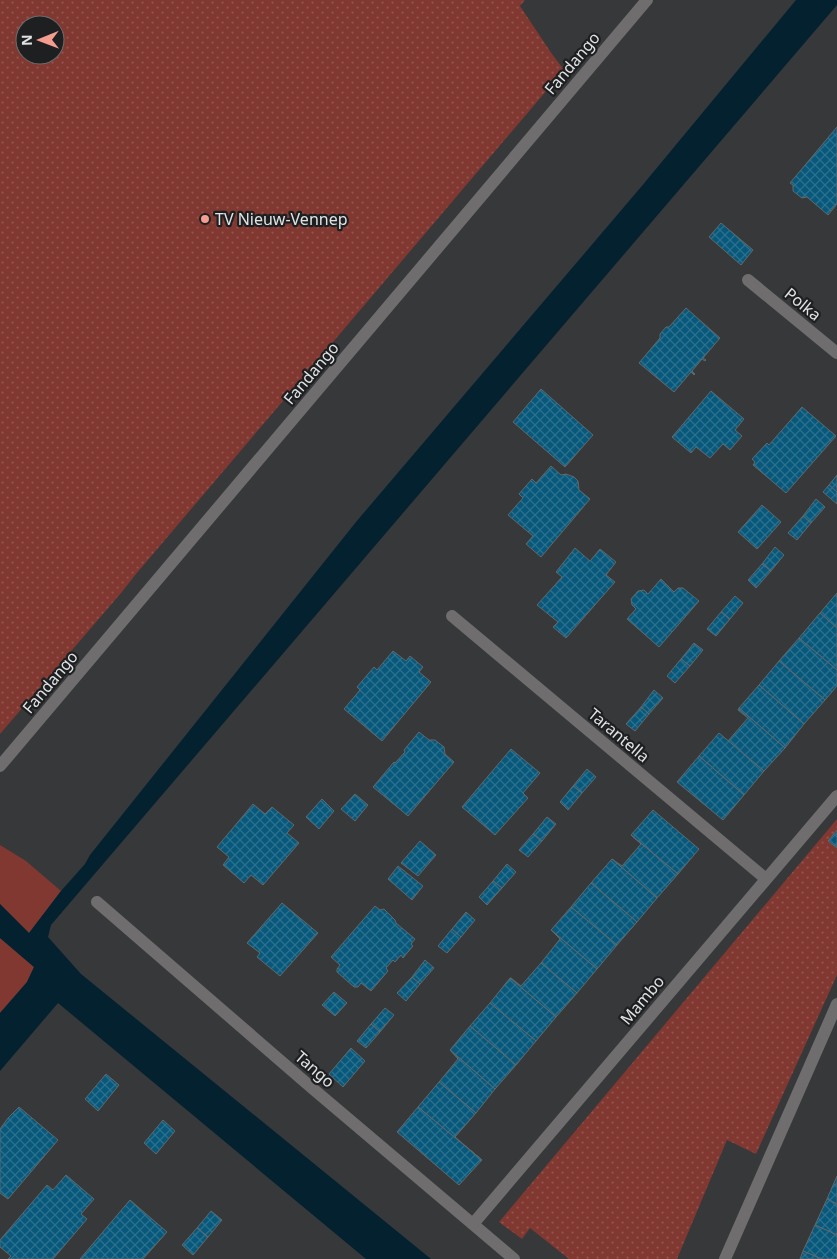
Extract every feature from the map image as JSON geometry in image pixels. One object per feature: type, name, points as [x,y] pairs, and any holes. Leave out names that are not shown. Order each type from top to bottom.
[{"type":"street","name":"Fandango","points":[[0,766],[647,0]]},
{"type":"street","name":"Polka","points":[[748,280],[837,353]]},
{"type":"street","name":"Tarantella","points":[[452,616],[766,879]]},
{"type":"street","name":"Mambo","points":[[473,1224],[837,796]]},
{"type":"street","name":"Tango","points":[[97,902],[514,1259]]},
{"type":"street","points":[[725,1259],[837,1004]]},
{"type":"shaded area","name":"TV Nieuw-Vennep","points":[[0,0],[525,0],[520,6],[564,70],[0,734]]},
{"type":"shaded area","points":[[837,819],[837,975],[756,1154],[727,1140],[677,1259],[569,1259],[530,1228],[522,1239],[499,1222]]},
{"type":"shaded area","points":[[0,845],[26,861],[61,891],[29,933],[0,904]]},
{"type":"shaded area","points":[[0,938],[34,967],[27,982],[0,1013]]},
{"type":"water","points":[[796,0],[837,0],[837,5],[51,925],[48,937],[81,974],[431,1259],[366,1259],[58,1003],[0,1071],[0,1013],[27,982],[34,967],[0,938],[0,904],[29,933],[356,522],[641,187]]},
{"type":"building","points":[[837,127],[837,204],[828,215],[807,197],[802,198],[793,191],[793,185],[790,183]]},
{"type":"building","points":[[721,223],[753,250],[741,265],[709,237]]},
{"type":"building","points":[[686,308],[720,338],[703,358],[706,360],[702,359],[692,371],[695,374],[691,372],[674,392],[639,363],[660,338],[660,334]]},
{"type":"building","points":[[541,389],[593,435],[565,467],[513,422]]},
{"type":"building","points":[[711,391],[744,419],[735,430],[742,436],[730,450],[723,444],[710,458],[696,447],[691,453],[672,437]]},
{"type":"building","points":[[802,407],[836,436],[786,493],[753,465],[755,462],[752,459],[767,443],[769,445]]},
{"type":"building","points":[[551,466],[561,475],[566,474],[574,477],[578,481],[579,490],[590,499],[541,557],[526,544],[533,536],[508,515],[523,498],[519,494],[532,479],[536,483]]},
{"type":"building","points":[[837,475],[837,492],[829,485]]},
{"type":"building","points":[[829,485],[837,492],[837,504],[823,492]]},
{"type":"building","points":[[816,499],[825,507],[811,523],[803,516]]},
{"type":"building","points":[[762,505],[781,522],[757,549],[738,532]]},
{"type":"building","points":[[803,516],[811,523],[797,540],[788,533]]},
{"type":"building","points":[[775,547],[784,555],[771,571],[762,564]]},
{"type":"building","points":[[575,548],[590,561],[600,549],[616,562],[606,575],[615,582],[566,638],[553,627],[558,622],[537,605],[562,577],[556,572]]},
{"type":"building","points":[[762,564],[771,571],[756,588],[748,580]]},
{"type":"building","points":[[661,579],[674,592],[678,588],[683,588],[699,601],[659,647],[627,619],[636,609],[632,605],[631,599],[638,591],[644,590],[648,594]]},
{"type":"building","points":[[837,593],[837,628],[820,613]]},
{"type":"building","points":[[735,596],[743,603],[730,619],[721,612]]},
{"type":"building","points":[[721,612],[730,619],[716,636],[707,629]]},
{"type":"building","points":[[820,613],[837,628],[837,670],[799,638]]},
{"type":"building","points":[[799,638],[837,670],[837,686],[825,700],[779,661]]},
{"type":"building","points":[[694,643],[703,650],[690,666],[681,659]]},
{"type":"building","points":[[393,651],[406,661],[410,656],[423,667],[419,672],[431,682],[382,741],[344,709],[360,690],[357,687],[374,667],[377,670]]},
{"type":"building","points":[[681,659],[690,666],[675,683],[667,676]]},
{"type":"building","points":[[779,661],[825,700],[804,724],[759,685]]},
{"type":"building","points":[[759,685],[804,724],[785,748],[739,708]]},
{"type":"building","points":[[654,690],[663,698],[649,714],[641,707]]},
{"type":"building","points":[[641,707],[649,714],[635,731],[626,724]]},
{"type":"building","points":[[739,708],[785,748],[764,771],[728,741],[748,718],[738,710]]},
{"type":"building","points":[[419,732],[429,740],[435,740],[444,747],[445,754],[454,762],[408,816],[373,787],[405,752],[404,750]]},
{"type":"building","points":[[719,733],[764,771],[744,795],[699,756]]},
{"type":"building","points":[[511,749],[540,773],[523,793],[528,798],[495,835],[462,807]]},
{"type":"building","points":[[699,756],[744,795],[723,820],[677,782]]},
{"type":"building","points":[[587,769],[596,777],[582,793],[573,786]]},
{"type":"building","points":[[573,786],[582,793],[568,810],[560,802]]},
{"type":"building","points":[[355,794],[368,805],[355,821],[341,809]]},
{"type":"building","points":[[322,799],[334,811],[319,829],[306,817]]},
{"type":"building","points":[[253,804],[265,814],[272,807],[294,825],[287,833],[299,843],[263,885],[251,875],[244,883],[223,865],[229,857],[217,847]]},
{"type":"building","points":[[653,810],[699,849],[678,874],[631,835]]},
{"type":"building","points":[[547,817],[556,824],[542,841],[533,834]]},
{"type":"building","points":[[837,830],[837,848],[828,841]]},
{"type":"building","points":[[533,834],[542,841],[528,857],[519,850]]},
{"type":"building","points":[[631,835],[678,874],[657,898],[612,859],[622,866],[641,844]]},
{"type":"building","points":[[420,841],[436,855],[418,876],[401,863]]},
{"type":"building","points":[[612,859],[657,898],[637,922],[591,883]]},
{"type":"building","points":[[507,864],[516,872],[502,888],[493,881]]},
{"type":"building","points":[[398,866],[423,886],[412,900],[388,879]]},
{"type":"building","points":[[493,881],[502,888],[487,905],[479,897]]},
{"type":"building","points":[[591,883],[637,922],[617,945],[571,907]]},
{"type":"building","points":[[282,903],[318,933],[280,976],[257,957],[260,953],[247,943]]},
{"type":"building","points":[[375,906],[380,910],[384,909],[396,923],[415,939],[411,944],[413,946],[403,958],[401,955],[386,968],[388,971],[371,991],[361,983],[358,987],[354,987],[337,972],[340,965],[331,957]]},
{"type":"building","points":[[571,907],[617,945],[597,969],[551,930]]},
{"type":"building","points":[[466,912],[475,920],[461,937],[452,929]]},
{"type":"building","points":[[452,929],[461,937],[447,953],[438,946]]},
{"type":"building","points":[[551,930],[597,969],[577,993],[541,963],[560,939]]},
{"type":"building","points":[[425,960],[434,968],[420,984],[412,977]]},
{"type":"building","points":[[541,963],[577,993],[556,1017],[510,978],[521,986]]},
{"type":"building","points":[[412,977],[420,984],[406,1001],[397,993]]},
{"type":"building","points":[[510,978],[556,1017],[536,1041],[490,1003]]},
{"type":"building","points":[[334,992],[347,1003],[335,1016],[322,1005]]},
{"type":"building","points":[[490,1003],[536,1041],[516,1065],[470,1026]]},
{"type":"building","points":[[385,1008],[394,1015],[380,1032],[371,1024]]},
{"type":"building","points":[[371,1024],[380,1032],[366,1048],[357,1041]]},
{"type":"building","points":[[470,1026],[516,1065],[495,1089],[450,1050]]},
{"type":"building","points":[[351,1048],[365,1061],[343,1087],[329,1074]]},
{"type":"building","points":[[450,1050],[495,1089],[476,1113],[439,1082],[458,1059]]},
{"type":"building","points":[[106,1074],[119,1085],[98,1111],[85,1099]]},
{"type":"building","points":[[439,1082],[476,1113],[455,1137],[482,1160],[418,1107]]},
{"type":"building","points":[[19,1107],[58,1140],[8,1199],[0,1193],[0,1129]]},
{"type":"building","points":[[418,1107],[482,1160],[459,1185],[397,1132]]},
{"type":"building","points":[[163,1120],[175,1131],[156,1154],[144,1143]]},
{"type":"building","points":[[66,1175],[94,1199],[81,1214],[87,1219],[53,1259],[8,1259],[11,1256],[0,1247],[0,1240],[47,1185],[53,1190]]},
{"type":"building","points":[[837,1176],[837,1204],[827,1199]]},
{"type":"building","points":[[827,1199],[837,1204],[837,1235],[815,1225]]},
{"type":"building","points":[[130,1200],[167,1232],[143,1259],[80,1259]]},
{"type":"building","points":[[211,1211],[222,1220],[208,1237],[197,1228]]},
{"type":"building","points":[[815,1225],[837,1235],[837,1259],[822,1259],[803,1251]]},
{"type":"building","points":[[197,1228],[208,1237],[193,1255],[182,1245]]},
{"type":"building","points":[[803,1251],[822,1259],[800,1259]]},
{"type":"place","name":"TV Nieuw-Vennep","points":[[205,219]]}]
